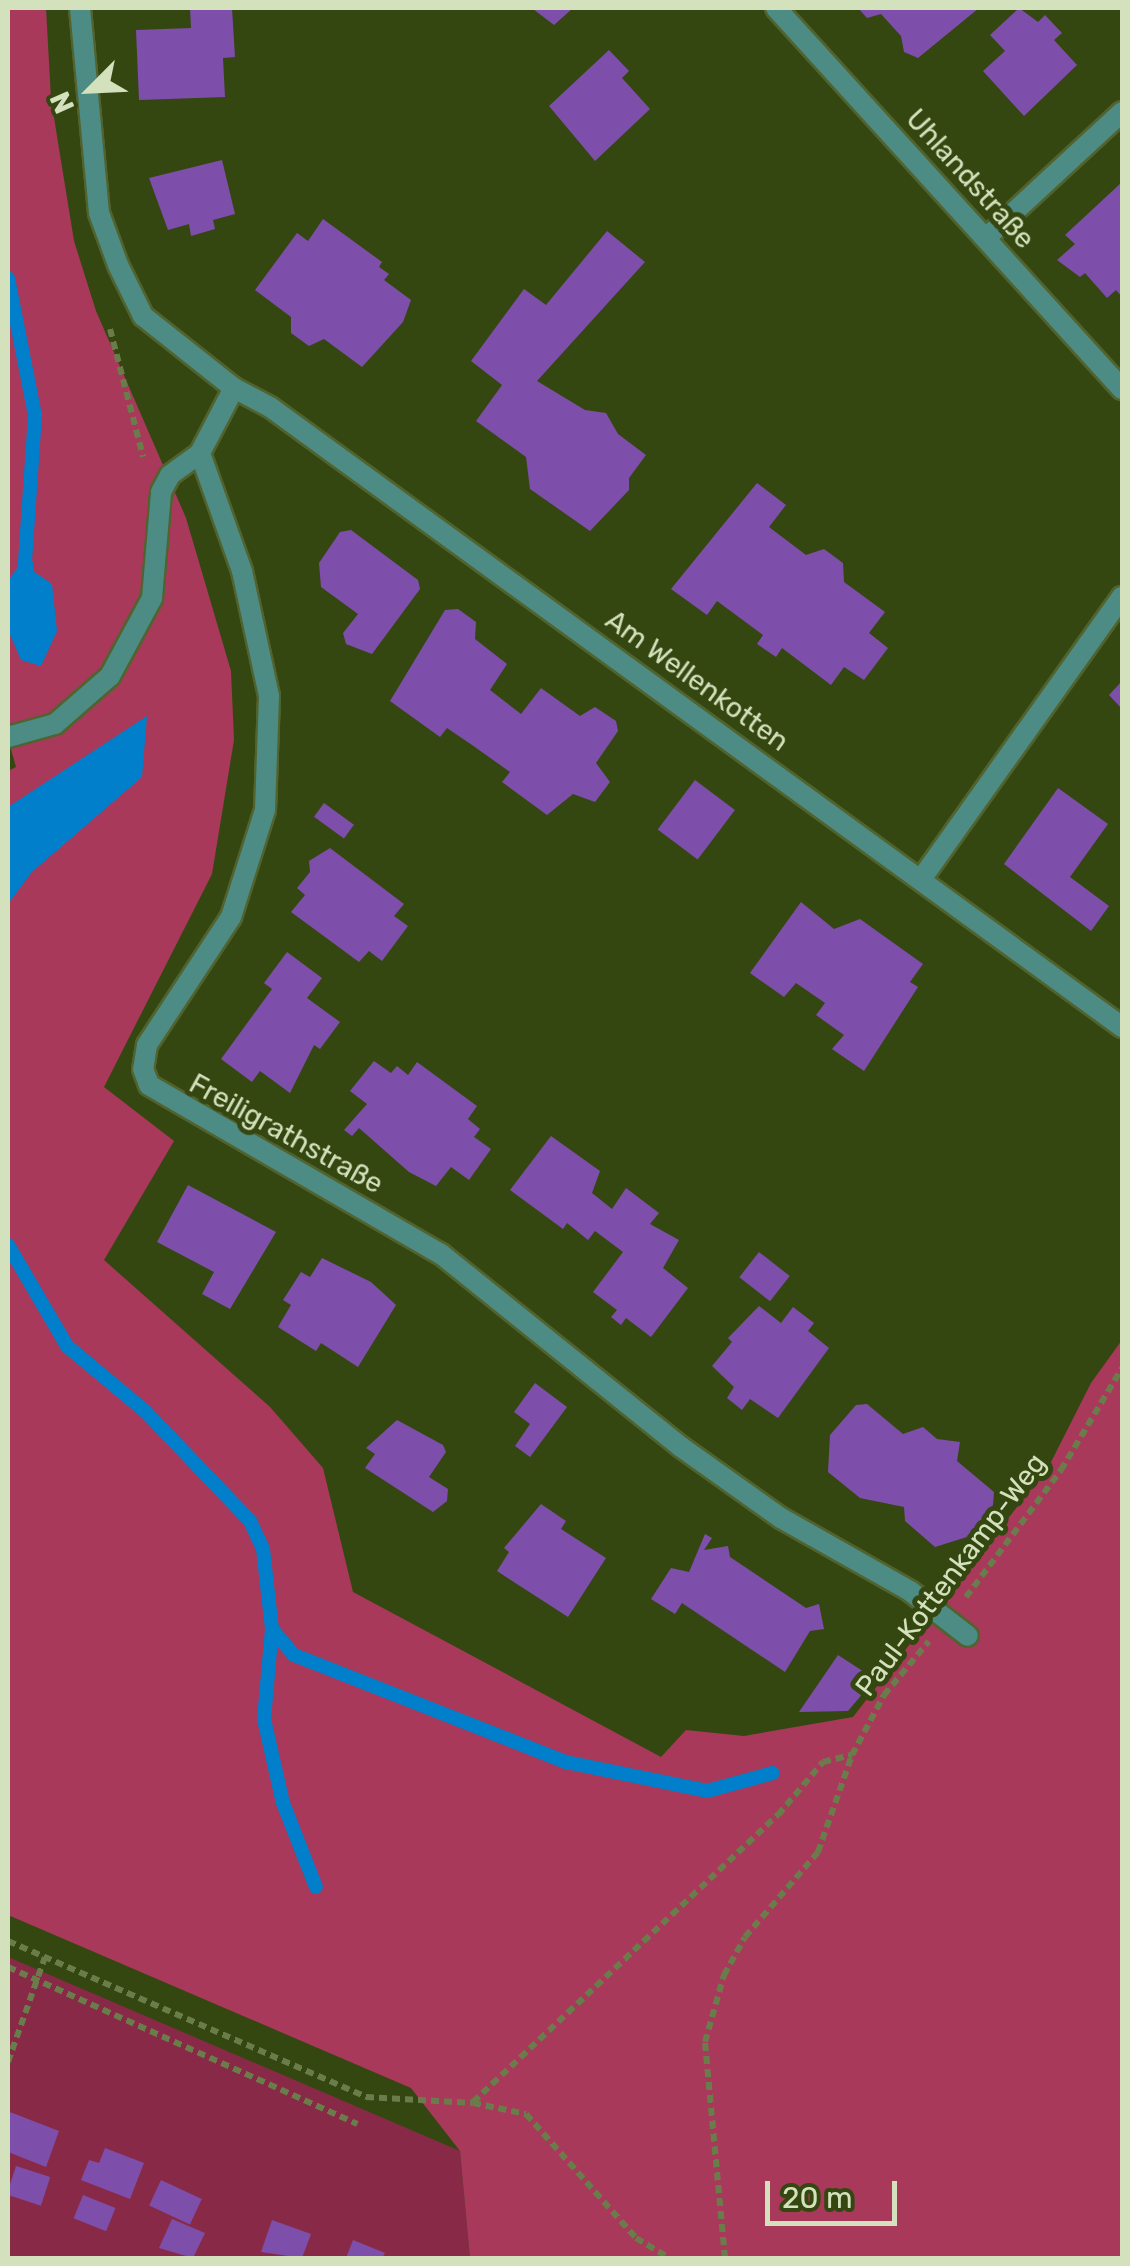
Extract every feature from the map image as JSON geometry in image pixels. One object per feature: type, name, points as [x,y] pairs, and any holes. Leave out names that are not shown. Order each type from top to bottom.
[{"type":"street","points":[[8,738],[55,724],[110,676],[132,642],[152,598],[161,492],[170,475],[200,453],[234,388],[142,316],[118,265],[99,214],[80,8]]},
{"type":"street","name":"Uhlandstraße","points":[[776,8],[1122,389]]},
{"type":"street","points":[[987,237],[1122,112]]},
{"type":"street","name":"Am Wellenkotten","points":[[234,388],[270,407],[1122,1026]]},
{"type":"street","name":"Freiligrathstraße","points":[[200,453],[242,571],[270,696],[265,810],[231,917],[147,1045],[142,1069],[149,1084],[441,1254],[681,1448],[968,1636]]},
{"type":"street","points":[[922,878],[1122,597]]},
{"type":"path","points":[[109,325],[142,455],[161,492]]},
{"type":"path","name":"Paul-Kottenkamp-Weg","points":[[725,2258],[705,2042],[724,1974],[744,1937],[818,1852],[852,1755],[884,1695],[948,1620],[1061,1470],[1122,1368]]},
{"type":"path","points":[[473,2102],[778,1815],[823,1762],[852,1755]]},
{"type":"path","points":[[8,1941],[366,2097],[473,2102],[526,2114],[636,2238],[669,2258]]},
{"type":"path","points":[[8,2062],[45,1957]]},
{"type":"path","points":[[8,1968],[356,2124]]},
{"type":"shaded area","points":[[8,8],[46,8],[51,99],[74,241],[96,311],[186,518],[231,671],[234,740],[212,874],[104,1087],[174,1141],[104,1260],[270,1407],[323,1468],[353,1592],[661,1757],[686,1730],[744,1736],[853,1717],[1049,1466],[1091,1383],[1122,1340],[1122,2258],[470,2258],[460,2151],[411,2088],[8,1915],[8,771],[16,767],[8,739]]},
{"type":"shaded area","points":[[8,1957],[460,2151],[470,2258],[8,2258]]},
{"type":"water","points":[[22,561],[33,561],[33,571],[52,584],[57,631],[41,666],[21,660],[8,630],[8,581]]},
{"type":"water","points":[[147,716],[142,777],[32,872],[8,904],[8,807]]},
{"type":"building","points":[[190,8],[232,8],[235,57],[223,58],[225,97],[139,100],[136,30],[191,28]]},
{"type":"building","points":[[535,8],[573,8],[554,25],[533,9]]},
{"type":"building","points":[[858,8],[979,8],[918,58],[904,52],[901,36],[881,14],[867,18]]},
{"type":"building","points":[[1019,8],[1038,22],[1045,15],[1062,33],[1054,40],[1077,65],[1024,116],[983,71],[1005,51],[990,35]]},
{"type":"building","points":[[609,50],[629,71],[622,78],[650,109],[595,161],[549,106]]},
{"type":"building","points":[[222,160],[235,214],[213,220],[215,229],[191,236],[189,224],[168,230],[149,178]]},
{"type":"building","points":[[1122,182],[1122,297],[1116,290],[1107,298],[1085,273],[1080,277],[1057,260],[1075,244],[1065,235]]},
{"type":"building","points":[[323,219],[382,262],[379,267],[389,274],[384,280],[411,300],[403,322],[362,367],[324,339],[309,346],[291,333],[291,317],[255,290],[297,233],[308,241]]},
{"type":"building","points":[[607,231],[645,262],[537,381],[585,410],[606,413],[618,434],[646,455],[629,478],[629,490],[590,531],[530,489],[526,457],[476,421],[502,385],[471,361],[524,289],[546,305]]},
{"type":"building","points":[[757,483],[786,505],[769,527],[806,555],[824,549],[843,563],[844,582],[885,612],[869,633],[888,648],[864,680],[844,667],[831,685],[782,648],[776,657],[757,644],[763,635],[717,601],[707,615],[671,589]]},
{"type":"building","points":[[351,530],[418,580],[420,589],[372,654],[346,644],[343,633],[358,614],[321,587],[319,563],[340,532]]},
{"type":"building","points":[[458,609],[476,622],[475,639],[507,664],[490,690],[521,714],[541,688],[580,716],[595,707],[616,721],[618,731],[596,763],[610,782],[595,802],[573,794],[547,815],[502,782],[510,772],[447,728],[440,737],[390,701],[445,610]]},
{"type":"building","points":[[1122,681],[1122,709],[1109,695]]},
{"type":"building","points":[[695,780],[735,810],[698,860],[658,830]]},
{"type":"building","points":[[1058,788],[1108,824],[1070,877],[1109,906],[1091,931],[1004,864]]},
{"type":"building","points":[[324,803],[354,825],[344,839],[314,817]]},
{"type":"building","points":[[330,848],[404,904],[394,916],[408,926],[382,961],[369,951],[359,962],[291,912],[305,895],[297,888],[310,872],[309,861]]},
{"type":"building","points":[[801,902],[834,929],[860,919],[923,964],[910,982],[918,987],[864,1071],[832,1049],[844,1035],[816,1015],[825,1003],[796,983],[784,997],[750,973]]},
{"type":"building","points":[[287,952],[322,978],[307,998],[340,1022],[320,1049],[314,1045],[290,1093],[260,1071],[252,1082],[221,1059],[272,989],[264,983]]},
{"type":"building","points":[[374,1061],[391,1073],[397,1066],[408,1075],[417,1062],[477,1106],[468,1119],[480,1129],[474,1137],[491,1149],[469,1180],[451,1167],[436,1186],[409,1172],[359,1128],[352,1136],[344,1130],[367,1104],[350,1091]]},
{"type":"building","points":[[551,1136],[600,1171],[592,1193],[612,1209],[626,1188],[659,1213],[650,1224],[679,1240],[663,1268],[688,1288],[651,1337],[626,1318],[621,1325],[611,1317],[617,1310],[593,1292],[623,1252],[595,1231],[588,1240],[567,1223],[563,1229],[510,1190]]},
{"type":"building","points":[[188,1185],[276,1232],[230,1309],[202,1294],[214,1272],[157,1242]]},
{"type":"building","points":[[759,1252],[790,1276],[770,1301],[739,1277]]},
{"type":"building","points":[[322,1258],[371,1282],[396,1305],[358,1367],[321,1343],[316,1351],[278,1327],[291,1305],[283,1300],[301,1272],[310,1277]]},
{"type":"building","points":[[759,1306],[781,1323],[793,1307],[814,1323],[808,1331],[829,1348],[778,1418],[750,1399],[742,1410],[727,1398],[734,1387],[712,1366],[732,1342],[728,1338]]},
{"type":"building","points":[[535,1383],[567,1407],[530,1457],[515,1446],[530,1424],[514,1412]]},
{"type":"building","points":[[867,1404],[903,1434],[923,1427],[937,1439],[960,1442],[957,1461],[994,1492],[993,1505],[970,1536],[935,1547],[905,1521],[904,1507],[860,1498],[828,1472],[830,1435],[856,1405]]},
{"type":"building","points":[[397,1420],[443,1445],[446,1452],[429,1477],[448,1489],[447,1501],[433,1512],[365,1468],[375,1454],[366,1448]]},
{"type":"building","points":[[541,1504],[566,1521],[561,1529],[606,1558],[568,1617],[497,1571],[509,1552],[504,1548]]},
{"type":"building","points":[[705,1534],[712,1538],[704,1550],[728,1546],[730,1557],[806,1608],[819,1604],[824,1629],[810,1631],[785,1672],[682,1603],[675,1614],[651,1599],[671,1568],[689,1572]]},
{"type":"building","points":[[838,1655],[875,1679],[848,1711],[799,1712]]},
{"type":"building","points":[[10,2112],[59,2131],[46,2167],[8,2152]]},
{"type":"building","points":[[105,2148],[144,2163],[130,2199],[81,2180],[89,2160],[99,2163]]},
{"type":"building","points":[[16,2166],[50,2177],[41,2206],[8,2195]]},
{"type":"building","points":[[161,2180],[202,2199],[190,2224],[149,2205]]},
{"type":"building","points":[[83,2195],[115,2208],[106,2231],[74,2218]]},
{"type":"building","points":[[172,2219],[205,2233],[193,2258],[159,2248]]},
{"type":"building","points":[[272,2220],[311,2234],[302,2258],[261,2252]]},
{"type":"building","points":[[353,2240],[385,2253],[382,2258],[346,2258]]},
{"type":"waterway","points":[[8,278],[35,415],[24,576]]},
{"type":"waterway","points":[[8,1245],[67,1346],[145,1411],[250,1521],[263,1549],[272,1629],[294,1655],[566,1762],[707,1791],[773,1773]]},
{"type":"waterway","points":[[272,1629],[264,1719],[283,1803],[316,1887]]}]
